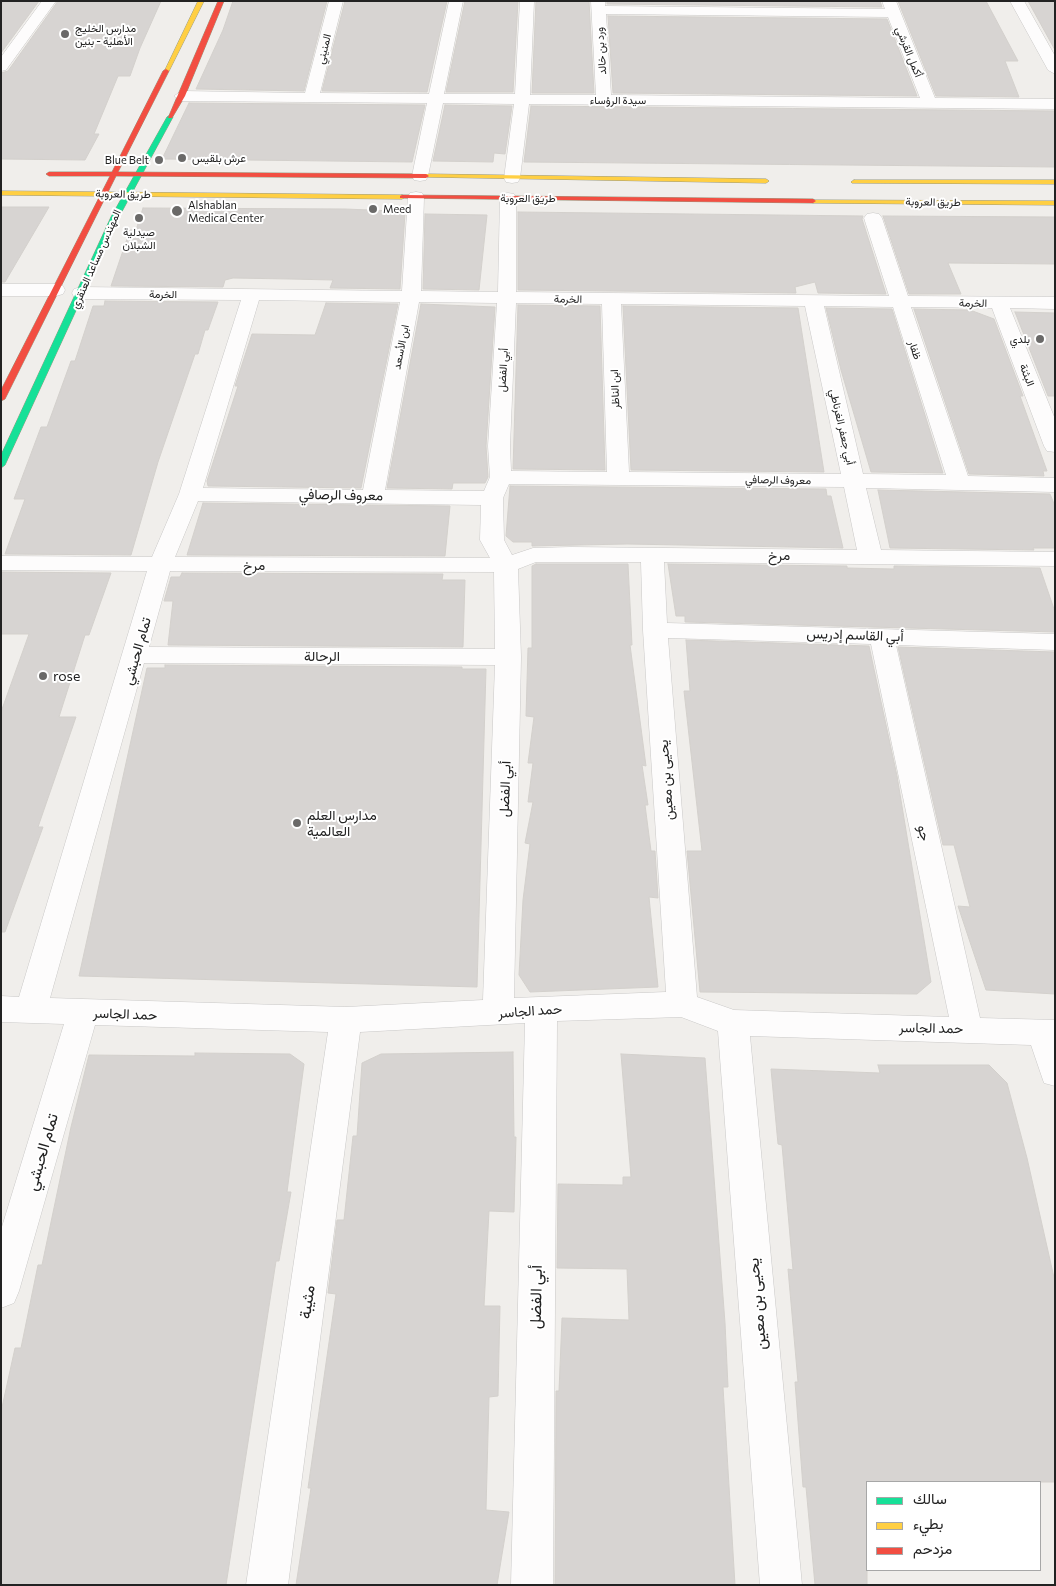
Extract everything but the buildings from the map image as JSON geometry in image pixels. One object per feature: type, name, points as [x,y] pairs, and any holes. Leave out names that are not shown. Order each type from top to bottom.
[{"type":"main road","name":"المهندس مساعد العنقري","points":[[1,399],[201,1]]},
{"type":"main road","name":"المهندس مساعد العنقري","points":[[1,465],[126,195],[182,96],[221,1]]},
{"type":"main road","name":"طريق العروبة","points":[[37,174],[420,176],[781,181]]},
{"type":"main road","name":"طريق العروبة","points":[[840,182],[1055,182]]},
{"type":"main road","name":"طريق العروبة","points":[[1,193],[1055,203]]},
{"type":"street","points":[[1,67],[49,1]]},
{"type":"street","name":"المنيني","points":[[311,97],[336,1]]},
{"type":"street","points":[[420,176],[456,1]]},
{"type":"street","points":[[512,178],[522,100],[527,1]]},
{"type":"street","points":[[1017,1],[1055,70]]},
{"type":"street","points":[[598,6],[891,7]]},
{"type":"street","name":"ورد بن خالد","points":[[598,6],[604,100]]},
{"type":"street","name":"أكمل القرشي","points":[[891,7],[929,102]]},
{"type":"street","points":[[1,40],[20,40]]},
{"type":"street","name":"سيدة الرؤساء","points":[[182,96],[435,100],[1055,104]]},
{"type":"street","name":"ابن الأسعد","points":[[373,496],[411,296],[416,197]]},
{"type":"street","name":"أبي الفضل","points":[[498,1013],[508,657],[506,565],[492,540],[492,498],[500,477],[499,446],[507,298],[508,198]]},
{"type":"street","name":"ظفار","points":[[872,218],[960,482]]},
{"type":"street","points":[[1,290],[56,290]]},
{"type":"street","name":"الخرمة","points":[[81,293],[612,300],[1055,303]]},
{"type":"street","name":"تمام الحبشي","points":[[16,1010],[136,655],[160,564],[190,494],[252,294]]},
{"type":"street","name":"ابن الناظر","points":[[612,300],[618,478]]},
{"type":"street","name":"أبي جعفر الغرناطي","points":[[813,300],[870,555]]},
{"type":"street","name":"البثنة","points":[[999,303],[1055,446]]},
{"type":"street","name":"معروف الرصافي","points":[[500,477],[960,482],[1055,485]]},
{"type":"street","name":"معروف الرصافي","points":[[190,494],[492,498]]},
{"type":"street","name":"مرخ","points":[[1,563],[506,565],[533,554],[870,555],[1055,559]]},
{"type":"street","name":"يحيى بن معين","points":[[652,555],[655,630],[682,1004]]},
{"type":"street","name":"أبي القاسم إدريس","points":[[655,630],[1055,642]]},
{"type":"street","name":"جو","points":[[882,636],[967,1029]]},
{"type":"street","name":"الرحالة","points":[[136,655],[508,657]]},
{"type":"street","name":"حمد الجاسر","points":[[16,1010],[346,1020],[498,1013],[541,1009],[682,1004],[733,1023],[1049,1033]]},
{"type":"street","name":"أبي الفضل","points":[[532,1585],[541,1009]]},
{"type":"street","name":"تمام الحبشي","points":[[1,1291],[83,1013]]},
{"type":"street","name":"مثيبة","points":[[268,1585],[346,1020]]},
{"type":"street","name":"يحيى بن معين","points":[[733,1023],[781,1585]]},
{"type":"street","points":[[1049,1033],[1055,1073]]},
{"type":"traffic: fast","points":[[1,465],[115,217],[170,117]]},
{"type":"traffic: slow","points":[[166,71],[201,1]]},
{"type":"traffic: slow","points":[[426,176],[766,181]]},
{"type":"traffic: slow","points":[[854,182],[1055,182]]},
{"type":"traffic: slow","points":[[1,193],[402,197]]},
{"type":"traffic: slow","points":[[813,201],[1055,203]]},
{"type":"traffic: jam","points":[[170,117],[182,96],[221,1]]},
{"type":"traffic: jam","points":[[1,399],[166,71]]},
{"type":"traffic: jam","points":[[49,174],[426,176]]},
{"type":"traffic: jam","points":[[402,197],[813,201]]},
{"type":"place","name":"مدارس الخليج الأهلية - بنين","points":[[65,34]]},
{"type":"place","name":"عرش بلقيس","points":[[182,158]]},
{"type":"place","name":"Blue Belt","points":[[159,160]]},
{"type":"place","name":"Meed","points":[[373,209]]},
{"type":"place","name":"Alshablan Medical Center","points":[[177,211]]},
{"type":"place","name":"صيدلية الشبلان","points":[[139,218]]},
{"type":"place","name":"بلدي","points":[[1040,339]]},
{"type":"place","name":"rose","points":[[43,676]]},
{"type":"place","name":"مدارس العلم العالمية","points":[[297,823]]}]
